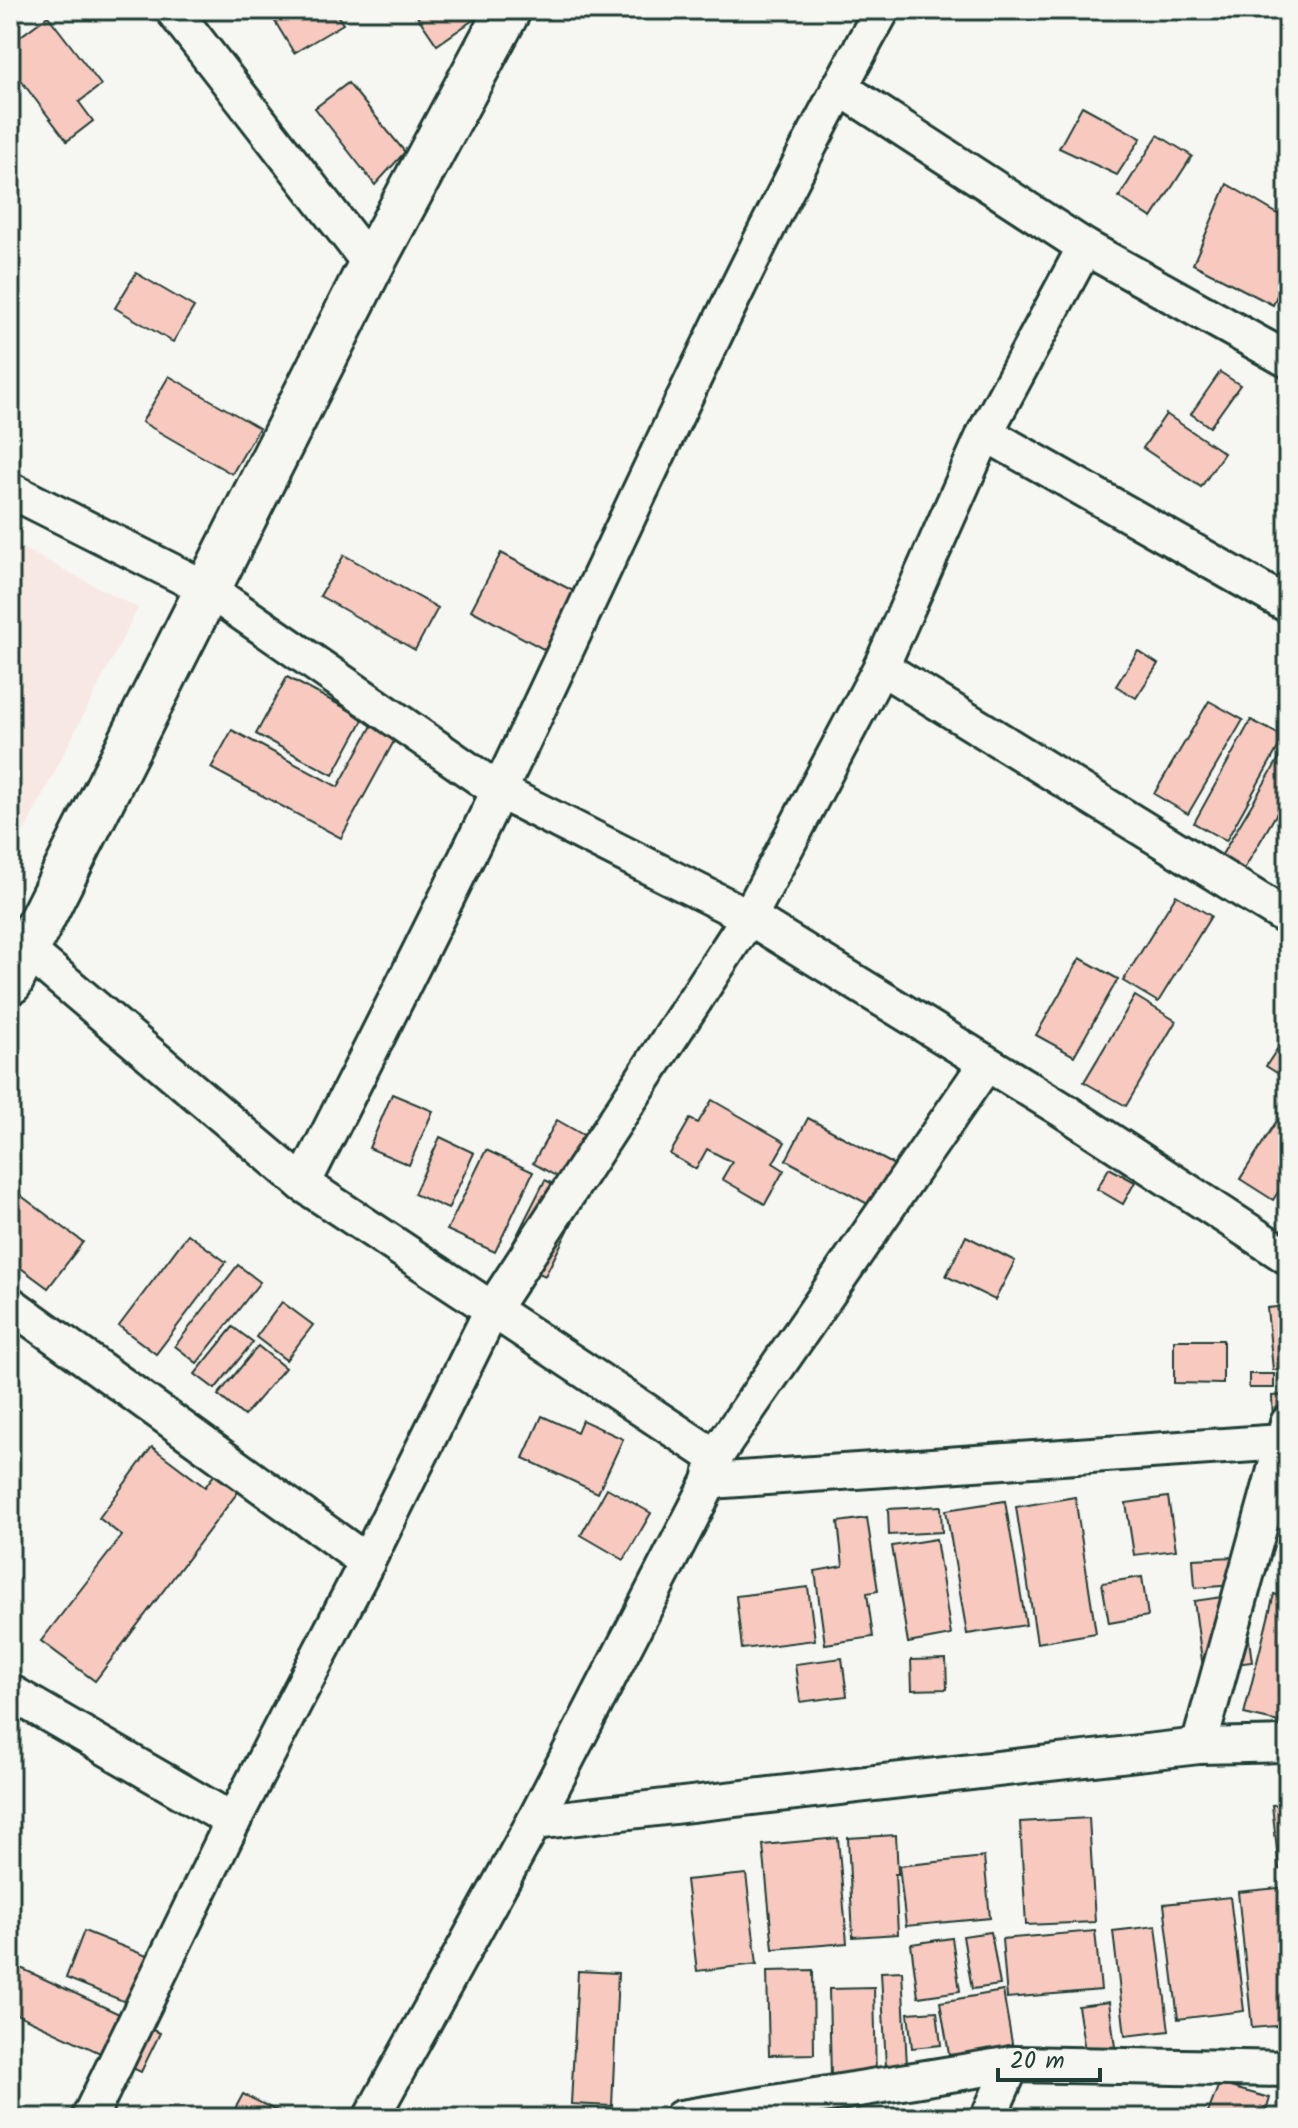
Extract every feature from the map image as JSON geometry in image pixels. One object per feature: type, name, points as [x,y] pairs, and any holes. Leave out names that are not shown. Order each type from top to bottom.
[{"type":"street","points":[[173,10],[371,265]]},
{"type":"street","points":[[508,10],[371,265],[19,966],[303,1184],[493,1308],[712,1469],[1285,1433],[1199,1746]]},
{"type":"street","points":[[303,1184],[499,791],[730,303],[839,87],[882,10]]},
{"type":"street","points":[[839,87],[1085,247],[1288,360]]},
{"type":"street","points":[[89,2118],[233,1821],[367,1562],[493,1308],[749,917],[881,667],[985,433],[1085,247]]},
{"type":"street","points":[[985,433],[1288,605]]},
{"type":"street","points":[[10,490],[209,590],[499,791],[749,917],[1063,1110],[1288,1257]]},
{"type":"street","points":[[881,667],[1288,918]]},
{"type":"street","points":[[371,2118],[534,1822],[712,1469],[986,1064]]},
{"type":"street","points":[[10,1304],[367,1562]]},
{"type":"street","points":[[12,1697],[233,1821]]},
{"type":"street","points":[[534,1822],[1199,1746],[1288,1744]]},
{"type":"street","points":[[988,2118],[1012,2064]]},
{"type":"street","points":[[681,2118],[1012,2064],[1288,2069]]},
{"type":"shaded area","points":[[10,542],[138,608],[10,859]]},
{"type":"building","points":[[268,10],[334,10],[343,24],[294,53]]},
{"type":"building","points":[[413,10],[486,10],[486,11],[437,45]]},
{"type":"building","points":[[48,16],[101,85],[79,102],[93,121],[67,141],[10,66],[10,44]]},
{"type":"building","points":[[348,83],[405,152],[375,185],[315,108]]},
{"type":"building","points":[[1082,106],[1141,138],[1117,175],[1059,148]]},
{"type":"building","points":[[1158,135],[1192,156],[1152,218],[1119,197]]},
{"type":"building","points":[[1227,184],[1288,220],[1288,269],[1273,305],[1193,264]]},
{"type":"building","points":[[136,273],[194,307],[173,342],[115,308]]},
{"type":"building","points":[[1220,372],[1240,385],[1210,427],[1191,414]]},
{"type":"building","points":[[169,376],[259,428],[232,474],[142,422]]},
{"type":"building","points":[[1166,414],[1224,453],[1201,487],[1143,448]]},
{"type":"building","points":[[501,553],[575,592],[545,650],[471,610]]},
{"type":"building","points":[[344,555],[438,608],[415,650],[320,596]]},
{"type":"building","points":[[1138,651],[1158,664],[1136,698],[1116,686]]},
{"type":"building","points":[[287,677],[364,718],[333,775],[256,734]]},
{"type":"building","points":[[1209,701],[1243,720],[1188,814],[1154,794]]},
{"type":"building","points":[[1251,720],[1284,737],[1226,841],[1194,823]]},
{"type":"building","points":[[374,722],[398,734],[341,838],[211,768],[232,730],[338,787]]},
{"type":"building","points":[[1287,745],[1288,794],[1243,871],[1220,858]]},
{"type":"building","points":[[1176,895],[1211,916],[1158,1002],[1123,981]]},
{"type":"building","points":[[1080,958],[1118,979],[1074,1056],[1036,1035]]},
{"type":"building","points":[[1135,996],[1176,1021],[1126,1106],[1084,1082]]},
{"type":"building","points":[[1288,1033],[1288,1080],[1266,1066]]},
{"type":"building","points":[[392,1094],[433,1111],[409,1165],[369,1148]]},
{"type":"building","points":[[712,1100],[785,1142],[773,1163],[784,1170],[765,1204],[722,1179],[732,1162],[707,1149],[696,1169],[670,1154],[690,1119],[698,1123]]},
{"type":"building","points":[[1288,1103],[1288,1177],[1273,1200],[1240,1179]]},
{"type":"building","points":[[808,1118],[898,1167],[875,1208],[786,1160]]},
{"type":"building","points":[[557,1120],[613,1152],[588,1194],[533,1163]]},
{"type":"building","points":[[440,1137],[474,1153],[448,1209],[414,1194]]},
{"type":"building","points":[[486,1150],[533,1172],[495,1252],[447,1230]]},
{"type":"building","points":[[1109,1168],[1135,1182],[1123,1204],[1097,1189]]},
{"type":"building","points":[[545,1180],[584,1199],[545,1276],[506,1257]]},
{"type":"building","points":[[16,1192],[83,1242],[48,1288],[10,1260],[10,1201]]},
{"type":"building","points":[[188,1234],[226,1262],[156,1354],[119,1326]]},
{"type":"building","points":[[966,1236],[1015,1261],[995,1300],[946,1276]]},
{"type":"building","points":[[238,1265],[260,1282],[197,1363],[175,1346]]},
{"type":"building","points":[[282,1302],[313,1325],[286,1360],[256,1337]]},
{"type":"building","points":[[1288,1306],[1288,1369],[1273,1370],[1267,1308]]},
{"type":"building","points":[[233,1327],[253,1342],[215,1389],[195,1374]]},
{"type":"building","points":[[1174,1340],[1223,1340],[1223,1384],[1174,1383]]},
{"type":"building","points":[[258,1346],[285,1368],[244,1416],[218,1395]]},
{"type":"building","points":[[1249,1374],[1274,1374],[1274,1388],[1249,1388]]},
{"type":"building","points":[[1288,1395],[1288,1422],[1273,1423],[1272,1396]]},
{"type":"building","points":[[542,1416],[577,1432],[582,1420],[623,1439],[598,1493],[523,1458]]},
{"type":"building","points":[[152,1447],[205,1487],[217,1471],[241,1488],[95,1681],[41,1641],[122,1536],[99,1518]]},
{"type":"building","points":[[607,1488],[651,1513],[624,1560],[581,1535]]},
{"type":"building","points":[[1075,1497],[1096,1633],[1037,1643],[1016,1507]]},
{"type":"building","points":[[1168,1497],[1176,1550],[1134,1555],[1126,1503]]},
{"type":"building","points":[[1005,1501],[1026,1625],[967,1634],[946,1510]]},
{"type":"building","points":[[941,1506],[942,1532],[889,1535],[888,1509]]},
{"type":"building","points":[[867,1518],[878,1591],[867,1593],[873,1637],[825,1644],[815,1571],[843,1566],[838,1522]]},
{"type":"building","points":[[936,1539],[951,1635],[908,1643],[892,1546]]},
{"type":"building","points":[[1234,1557],[1235,1585],[1195,1588],[1193,1559]]},
{"type":"building","points":[[1142,1577],[1148,1616],[1109,1623],[1102,1583]]},
{"type":"building","points":[[808,1587],[815,1640],[742,1649],[736,1596]]},
{"type":"building","points":[[1243,1594],[1252,1662],[1203,1668],[1194,1601]]},
{"type":"building","points":[[1274,1594],[1288,1598],[1288,1685],[1279,1722],[1244,1714]]},
{"type":"building","points":[[842,1658],[847,1696],[800,1702],[795,1664]]},
{"type":"building","points":[[946,1659],[947,1689],[912,1690],[911,1660]]},
{"type":"building","points":[[1288,1804],[1288,1868],[1279,1869],[1272,1805]]},
{"type":"building","points":[[1089,1818],[1095,1922],[1026,1925],[1020,1822]]},
{"type":"building","points":[[896,1835],[898,1934],[853,1937],[848,1838]]},
{"type":"building","points":[[838,1838],[847,1943],[773,1949],[763,1845]]},
{"type":"building","points":[[984,1857],[990,1918],[906,1926],[899,1866]]},
{"type":"building","points":[[746,1874],[757,1964],[697,1971],[686,1880]]},
{"type":"building","points":[[1288,1887],[1288,2025],[1252,2028],[1238,1892]]},
{"type":"building","points":[[1230,1897],[1244,2011],[1178,2019],[1164,1904]]},
{"type":"building","points":[[1156,1926],[1169,2031],[1125,2036],[1113,1931]]},
{"type":"building","points":[[84,1931],[157,1960],[138,2007],[66,1978]]},
{"type":"building","points":[[1095,1931],[1101,1990],[1007,1998],[1002,1939]]},
{"type":"building","points":[[991,1932],[1000,1985],[972,1989],[963,1936]]},
{"type":"building","points":[[952,1938],[960,1991],[918,1997],[911,1944]]},
{"type":"building","points":[[10,1963],[160,2033],[141,2072],[10,2011]]},
{"type":"building","points":[[813,1970],[814,2054],[769,2055],[767,1971]]},
{"type":"building","points":[[578,1971],[618,1973],[612,2106],[571,2104]]},
{"type":"building","points":[[902,1971],[907,2066],[886,2067],[881,1972]]},
{"type":"building","points":[[874,1988],[876,2078],[831,2079],[829,1989]]},
{"type":"building","points":[[1003,1991],[1013,2049],[950,2060],[940,2002]]},
{"type":"building","points":[[1109,2002],[1115,2047],[1085,2051],[1078,2006]]},
{"type":"building","points":[[937,2011],[941,2045],[912,2048],[908,2013]]},
{"type":"building","points":[[1219,2084],[1270,2098],[1264,2118],[1206,2118]]},
{"type":"building","points":[[243,2094],[277,2111],[273,2118],[230,2118]]},
{"type":"building","points":[[960,2112],[961,2118],[926,2118]]}]
